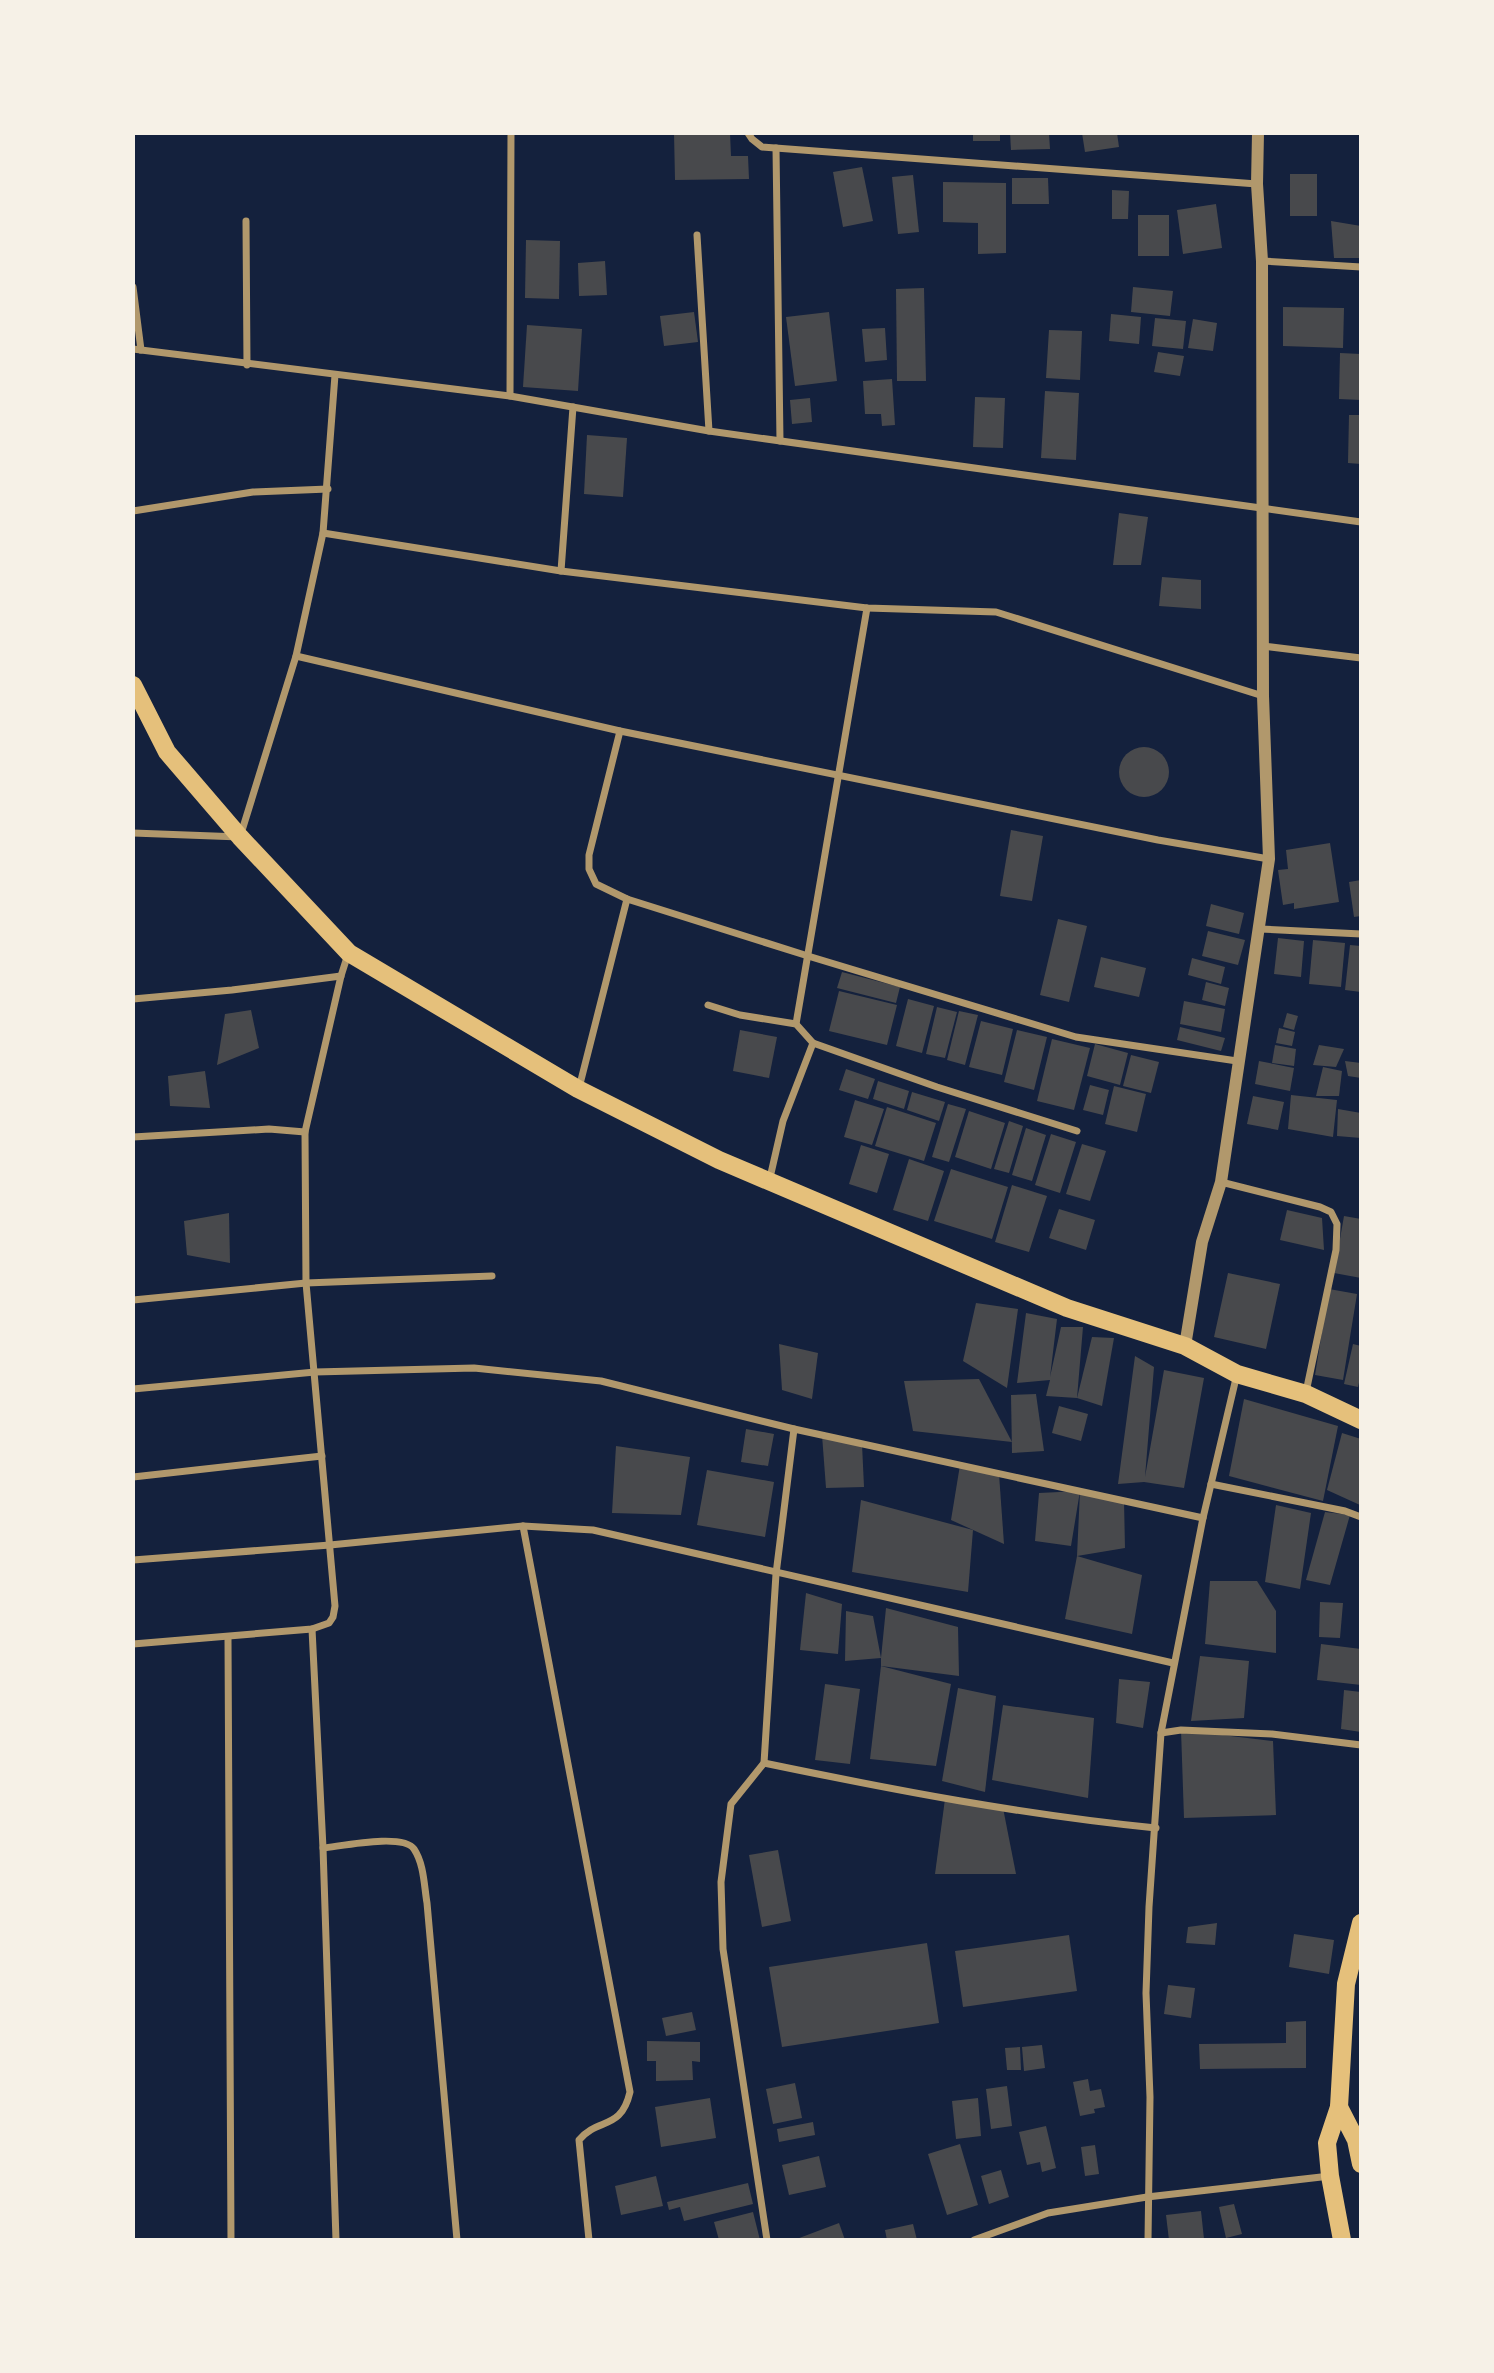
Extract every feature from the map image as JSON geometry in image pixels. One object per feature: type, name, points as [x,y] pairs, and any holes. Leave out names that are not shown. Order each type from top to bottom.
[{"type":"main road","points":[[133,685],[167,752],[240,837],[349,953],[578,1089],[769,1183],[902,1236],[1067,1308],[1185,1346],[1237,1374],[1306,1394],[1361,1420]]},
{"type":"main road","points":[[1342,2240],[1327,2143],[1339,2106],[1346,1984],[1357,1954],[1361,1923]]},
{"type":"main road","points":[[1339,2106],[1356,2140],[1361,2164]]},
{"type":"street","points":[[510,396],[511,133]]},
{"type":"street","points":[[748,133],[762,147],[1257,184]]},
{"type":"street","points":[[1185,1346],[1202,1242],[1220,1181],[1269,859],[1263,646],[1262,261],[1257,184],[1258,133]]},
{"type":"street","points":[[776,148],[780,442]]},
{"type":"street","points":[[246,221],[247,365]]},
{"type":"street","points":[[696,235],[709,431]]},
{"type":"street","points":[[1262,261],[1361,267]]},
{"type":"street","points":[[133,287],[137,350],[510,396],[780,442],[1361,522]]},
{"type":"street","points":[[133,833],[240,837],[296,656],[323,533],[335,375]]},
{"type":"street","points":[[561,571],[573,407]]},
{"type":"street","points":[[133,511],[253,492],[328,489]]},
{"type":"street","points":[[323,533],[561,571],[867,608],[996,612],[1264,696]]},
{"type":"street","points":[[796,1024],[867,608]]},
{"type":"street","points":[[1263,646],[1361,658]]},
{"type":"street","points":[[296,656],[620,731],[1158,840],[1269,859]]},
{"type":"street","points":[[620,731],[589,855],[589,869],[596,884],[627,899],[1076,1037],[1237,1061]]},
{"type":"street","points":[[578,1089],[627,899]]},
{"type":"street","points":[[1260,929],[1361,934]]},
{"type":"street","points":[[133,1644],[312,1629],[329,1623],[333,1617],[335,1606],[323,1456],[306,1283],[305,1132],[341,976],[349,953]]},
{"type":"street","points":[[133,999],[341,976]]},
{"type":"street","points":[[708,1005],[740,1015],[796,1024],[813,1043],[937,1087],[1077,1131]]},
{"type":"street","points":[[769,1183],[783,1121],[813,1043]]},
{"type":"street","points":[[133,1137],[269,1129],[305,1132]]},
{"type":"street","points":[[1220,1181],[1320,1207],[1331,1212],[1338,1224],[1336,1250],[1306,1394]]},
{"type":"street","points":[[133,1300],[306,1283],[492,1276]]},
{"type":"street","points":[[133,1389],[315,1372],[474,1368],[601,1381],[794,1429],[1203,1518]]},
{"type":"street","points":[[1147,2240],[1150,2097],[1146,1993],[1161,1733],[1203,1518],[1237,1374]]},
{"type":"street","points":[[767,2240],[723,1949],[721,1882],[731,1804],[764,1763],[776,1574],[794,1429]]},
{"type":"street","points":[[133,1477],[323,1456]]},
{"type":"street","points":[[1211,1484],[1345,1511],[1361,1517]]},
{"type":"street","points":[[133,1560],[330,1545],[523,1526],[593,1530],[1173,1663]]},
{"type":"street","points":[[523,1526],[630,2092],[627,2106],[618,2118],[584,2134],[579,2140],[589,2240]]},
{"type":"street","points":[[312,1629],[323,1848],[336,2240]]},
{"type":"street","points":[[228,1638],[231,2240]]},
{"type":"street","points":[[1161,1733],[1181,1730],[1272,1734],[1361,1745]]},
{"type":"street","points":[[764,1763],[912,1794],[1112,1824],[1156,1828]]},
{"type":"street","points":[[323,1848],[399,1840],[413,1846],[421,1862],[457,2240]]},
{"type":"street","points":[[974,2240],[1048,2213],[1147,2197],[1330,2176]]},
{"type":"building","points":[[674,133],[730,133],[731,156],[748,156],[749,179],[675,180]]},
{"type":"building","points":[[973,133],[1000,133],[1000,141],[973,141]]},
{"type":"building","points":[[1010,133],[1049,133],[1050,149],[1011,150]]},
{"type":"building","points":[[1082,133],[1117,133],[1119,147],[1085,152]]},
{"type":"building","points":[[862,167],[873,221],[843,227],[833,172]]},
{"type":"building","points":[[1290,174],[1317,174],[1317,216],[1290,216]]},
{"type":"building","points":[[913,175],[919,232],[898,234],[892,177]]},
{"type":"building","points":[[1012,178],[1048,178],[1049,204],[1012,204]]},
{"type":"building","points":[[943,182],[1006,183],[1006,253],[978,254],[978,223],[943,222]]},
{"type":"building","points":[[1112,190],[1129,191],[1128,219],[1112,219]]},
{"type":"building","points":[[1216,204],[1222,248],[1183,254],[1177,210]]},
{"type":"building","points":[[1138,215],[1169,215],[1169,256],[1138,256]]},
{"type":"building","points":[[1331,221],[1361,226],[1361,258],[1334,258]]},
{"type":"building","points":[[526,240],[560,241],[559,299],[525,298]]},
{"type":"building","points":[[605,261],[607,295],[579,296],[578,263]]},
{"type":"building","points":[[1133,287],[1173,291],[1170,316],[1131,312]]},
{"type":"building","points":[[924,288],[926,381],[897,381],[896,289]]},
{"type":"building","points":[[1283,307],[1344,308],[1343,348],[1283,346]]},
{"type":"building","points":[[694,312],[698,342],[664,346],[660,316]]},
{"type":"building","points":[[829,312],[837,381],[795,386],[786,317]]},
{"type":"building","points":[[1111,314],[1141,317],[1139,344],[1109,341]]},
{"type":"building","points":[[1155,318],[1186,321],[1183,349],[1152,346]]},
{"type":"building","points":[[1193,319],[1217,323],[1213,351],[1188,348]]},
{"type":"building","points":[[527,325],[582,329],[578,391],[523,387]]},
{"type":"building","points":[[885,328],[887,360],[865,362],[862,329]]},
{"type":"building","points":[[1049,330],[1082,331],[1080,380],[1046,378]]},
{"type":"building","points":[[1158,352],[1184,356],[1180,376],[1154,372]]},
{"type":"building","points":[[1340,353],[1361,354],[1361,400],[1339,399]]},
{"type":"building","points":[[892,379],[895,425],[882,426],[881,414],[865,414],[863,381]]},
{"type":"building","points":[[1045,391],[1079,393],[1076,460],[1041,458]]},
{"type":"building","points":[[975,397],[1005,398],[1003,448],[973,447]]},
{"type":"building","points":[[810,398],[812,422],[792,424],[790,400]]},
{"type":"building","points":[[1349,415],[1361,415],[1361,464],[1348,463]]},
{"type":"building","points":[[587,435],[627,438],[623,497],[584,494]]},
{"type":"building","points":[[1119,513],[1148,517],[1141,565],[1113,565]]},
{"type":"building","points":[[1162,577],[1201,580],[1201,609],[1159,606]]},
{"type":"building","points":[[1144,747],[1162,754],[1169,772],[1162,790],[1144,797],[1126,790],[1119,772],[1126,754]]},
{"type":"building","points":[[1011,830],[1043,836],[1032,901],[1000,896]]},
{"type":"building","points":[[1330,843],[1339,902],[1294,909],[1294,903],[1283,905],[1278,870],[1288,869],[1286,850]]},
{"type":"building","points":[[1361,880],[1361,916],[1354,917],[1349,882]]},
{"type":"building","points":[[1211,904],[1244,913],[1239,934],[1206,926]]},
{"type":"building","points":[[1058,919],[1087,926],[1069,1002],[1040,995]]},
{"type":"building","points":[[1208,931],[1245,940],[1238,965],[1202,956]]},
{"type":"building","points":[[1278,938],[1304,941],[1301,977],[1274,974]]},
{"type":"building","points":[[1313,940],[1345,943],[1341,987],[1309,984]]},
{"type":"building","points":[[1350,945],[1361,946],[1361,992],[1345,990]]},
{"type":"building","points":[[1101,957],[1146,968],[1139,997],[1094,987]]},
{"type":"building","points":[[1192,958],[1225,967],[1221,984],[1188,975]]},
{"type":"building","points":[[842,972],[900,987],[896,1003],[837,988]]},
{"type":"building","points":[[1206,982],[1229,988],[1225,1006],[1202,1000]]},
{"type":"building","points":[[839,991],[897,1005],[887,1045],[829,1031]]},
{"type":"building","points":[[908,999],[934,1006],[922,1053],[896,1046]]},
{"type":"building","points":[[1184,1001],[1225,1009],[1221,1032],[1180,1024]]},
{"type":"building","points":[[937,1007],[957,1012],[945,1058],[926,1054]]},
{"type":"building","points":[[251,1010],[259,1048],[217,1065],[225,1014]]},
{"type":"building","points":[[959,1011],[978,1015],[965,1065],[947,1060]]},
{"type":"building","points":[[1287,1013],[1298,1016],[1294,1030],[1283,1027]]},
{"type":"building","points":[[981,1021],[1013,1029],[1002,1075],[969,1067]]},
{"type":"building","points":[[1180,1027],[1225,1038],[1221,1051],[1177,1040]]},
{"type":"building","points":[[1279,1028],[1295,1032],[1292,1046],[1276,1043]]},
{"type":"building","points":[[740,1030],[777,1037],[769,1078],[733,1071]]},
{"type":"building","points":[[1017,1030],[1047,1037],[1034,1090],[1004,1082]]},
{"type":"building","points":[[1052,1039],[1090,1048],[1074,1110],[1037,1101]]},
{"type":"building","points":[[1095,1044],[1128,1053],[1120,1085],[1087,1076]]},
{"type":"building","points":[[1275,1045],[1296,1049],[1294,1066],[1272,1063]]},
{"type":"building","points":[[1319,1045],[1344,1049],[1336,1067],[1313,1065]]},
{"type":"building","points":[[1131,1055],[1159,1062],[1151,1093],[1123,1086]]},
{"type":"building","points":[[1259,1061],[1294,1068],[1290,1091],[1255,1084]]},
{"type":"building","points":[[1345,1061],[1361,1063],[1361,1078],[1348,1076]]},
{"type":"building","points":[[1323,1067],[1342,1071],[1339,1096],[1316,1096]]},
{"type":"building","points":[[846,1069],[875,1079],[868,1099],[839,1090]]},
{"type":"building","points":[[205,1071],[210,1108],[170,1106],[168,1076]]},
{"type":"building","points":[[878,1081],[909,1091],[904,1109],[873,1099]]},
{"type":"building","points":[[1090,1085],[1109,1090],[1103,1115],[1083,1110]]},
{"type":"building","points":[[1114,1086],[1146,1094],[1137,1132],[1105,1124]]},
{"type":"building","points":[[912,1092],[945,1102],[939,1121],[907,1110]]},
{"type":"building","points":[[1291,1095],[1337,1100],[1333,1137],[1288,1129]]},
{"type":"building","points":[[1253,1096],[1284,1102],[1278,1130],[1247,1124]]},
{"type":"building","points":[[855,1100],[884,1109],[872,1145],[844,1137]]},
{"type":"building","points":[[948,1104],[966,1109],[949,1162],[932,1157]]},
{"type":"building","points":[[887,1107],[936,1123],[924,1161],[875,1146]]},
{"type":"building","points":[[1338,1109],[1361,1113],[1361,1138],[1337,1136]]},
{"type":"building","points":[[969,1111],[1005,1123],[991,1169],[955,1157]]},
{"type":"building","points":[[1009,1121],[1023,1126],[1009,1173],[994,1169]]},
{"type":"building","points":[[1026,1128],[1046,1135],[1032,1181],[1012,1175]]},
{"type":"building","points":[[1051,1134],[1076,1142],[1060,1193],[1035,1185]]},
{"type":"building","points":[[1082,1144],[1106,1151],[1090,1201],[1066,1194]]},
{"type":"building","points":[[861,1145],[889,1154],[877,1193],[849,1184]]},
{"type":"building","points":[[909,1159],[944,1171],[928,1221],[893,1210]]},
{"type":"building","points":[[951,1169],[1008,1187],[992,1239],[934,1221]]},
{"type":"building","points":[[1012,1185],[1047,1196],[1029,1252],[995,1242]]},
{"type":"building","points":[[1059,1209],[1095,1220],[1086,1250],[1049,1238]]},
{"type":"building","points":[[1287,1210],[1322,1218],[1324,1250],[1280,1240]]},
{"type":"building","points":[[229,1213],[230,1263],[187,1255],[184,1221]]},
{"type":"building","points":[[1344,1216],[1361,1219],[1361,1278],[1334,1273]]},
{"type":"building","points":[[1228,1273],[1280,1284],[1266,1349],[1214,1337]]},
{"type":"building","points":[[1329,1289],[1357,1294],[1343,1380],[1315,1375]]},
{"type":"building","points":[[976,1303],[1018,1309],[1007,1388],[963,1361]]},
{"type":"building","points":[[1026,1313],[1057,1319],[1050,1377],[1061,1327],[1083,1327],[1077,1398],[1046,1396],[1050,1380],[1017,1383]]},
{"type":"building","points":[[1092,1337],[1114,1338],[1102,1406],[1077,1398]]},
{"type":"building","points":[[779,1344],[818,1353],[812,1399],[782,1390]]},
{"type":"building","points":[[1353,1344],[1361,1346],[1358,1387],[1344,1384]]},
{"type":"building","points":[[1135,1356],[1154,1367],[1145,1477],[1164,1370],[1204,1378],[1184,1488],[1144,1482],[1118,1484]]},
{"type":"building","points":[[979,1379],[1012,1442],[913,1431],[904,1381]]},
{"type":"building","points":[[1036,1394],[1044,1451],[1012,1453],[1011,1395]]},
{"type":"building","points":[[1244,1399],[1338,1426],[1323,1501],[1229,1476]]},
{"type":"building","points":[[1059,1406],[1088,1414],[1081,1441],[1052,1433]]},
{"type":"building","points":[[746,1429],[774,1434],[768,1466],[741,1462]]},
{"type":"building","points":[[1342,1433],[1361,1439],[1360,1505],[1327,1490]]},
{"type":"building","points":[[822,1435],[862,1444],[864,1487],[826,1488]]},
{"type":"building","points":[[616,1446],[690,1457],[681,1515],[612,1513]]},
{"type":"building","points":[[960,1465],[999,1474],[1004,1544],[951,1520]]},
{"type":"building","points":[[707,1470],[774,1482],[765,1537],[697,1525]]},
{"type":"building","points":[[1080,1491],[1124,1501],[1125,1548],[1077,1556]]},
{"type":"building","points":[[1080,1491],[1071,1546],[1035,1541],[1039,1493]]},
{"type":"building","points":[[861,1500],[973,1530],[968,1592],[852,1572]]},
{"type":"building","points":[[1276,1505],[1311,1513],[1300,1589],[1265,1582]]},
{"type":"building","points":[[1325,1512],[1350,1515],[1330,1585],[1306,1580]]},
{"type":"building","points":[[1077,1556],[1142,1575],[1132,1634],[1065,1619]]},
{"type":"building","points":[[1210,1581],[1257,1581],[1276,1611],[1276,1653],[1205,1644]]},
{"type":"building","points":[[806,1593],[842,1604],[838,1654],[800,1650]]},
{"type":"building","points":[[1320,1602],[1343,1603],[1340,1638],[1319,1637]]},
{"type":"building","points":[[886,1608],[958,1627],[959,1676],[881,1666]]},
{"type":"building","points":[[846,1611],[873,1616],[881,1658],[845,1661]]},
{"type":"building","points":[[1321,1644],[1361,1649],[1361,1685],[1317,1680]]},
{"type":"building","points":[[1200,1656],[1249,1661],[1244,1718],[1191,1721]]},
{"type":"building","points":[[881,1666],[951,1684],[936,1766],[870,1759]]},
{"type":"building","points":[[1119,1679],[1150,1682],[1143,1728],[1116,1723]]},
{"type":"building","points":[[825,1684],[860,1689],[850,1764],[815,1760]]},
{"type":"building","points":[[958,1688],[996,1696],[985,1792],[942,1781]]},
{"type":"building","points":[[1344,1690],[1361,1692],[1361,1732],[1341,1729]]},
{"type":"building","points":[[1003,1705],[1094,1718],[1088,1798],[992,1780]]},
{"type":"building","points":[[1181,1730],[1273,1741],[1276,1815],[1184,1818]]},
{"type":"building","points":[[945,1799],[1003,1808],[1016,1874],[935,1874]]},
{"type":"building","points":[[778,1850],[791,1921],[762,1927],[749,1855]]},
{"type":"building","points":[[1217,1923],[1215,1945],[1186,1943],[1188,1927]]},
{"type":"building","points":[[1294,1934],[1334,1940],[1329,1974],[1289,1967]]},
{"type":"building","points":[[1069,1935],[1077,1991],[963,2007],[955,1951]]},
{"type":"building","points":[[927,1943],[939,2023],[782,2047],[769,1967]]},
{"type":"building","points":[[1168,1985],[1195,1988],[1191,2018],[1164,2014]]},
{"type":"building","points":[[692,2012],[696,2030],[666,2036],[662,2018]]},
{"type":"building","points":[[1306,2021],[1306,2068],[1200,2069],[1199,2044],[1286,2043],[1286,2022]]},
{"type":"building","points":[[647,2041],[700,2042],[700,2062],[692,2061],[693,2080],[656,2081],[656,2061],[647,2061]]},
{"type":"building","points":[[1042,2045],[1045,2068],[1024,2071],[1022,2047]]},
{"type":"building","points":[[1020,2047],[1021,2070],[1007,2070],[1005,2048]]},
{"type":"building","points":[[1088,2079],[1090,2091],[1101,2089],[1105,2107],[1094,2109],[1095,2113],[1080,2116],[1073,2082]]},
{"type":"building","points":[[795,2083],[802,2118],[773,2124],[766,2089]]},
{"type":"building","points":[[1007,2086],[1012,2126],[991,2129],[986,2089]]},
{"type":"building","points":[[710,2098],[716,2138],[661,2147],[655,2107]]},
{"type":"building","points":[[978,2098],[981,2136],[956,2139],[952,2101]]},
{"type":"building","points":[[813,2122],[815,2135],[779,2142],[777,2129]]},
{"type":"building","points":[[1046,2126],[1056,2168],[1042,2172],[1040,2162],[1027,2165],[1019,2132]]},
{"type":"building","points":[[960,2144],[978,2205],[947,2215],[928,2154]]},
{"type":"building","points":[[1095,2145],[1099,2174],[1085,2176],[1081,2147]]},
{"type":"building","points":[[819,2156],[826,2187],[789,2195],[782,2165]]},
{"type":"building","points":[[1001,2170],[1009,2197],[989,2204],[981,2176]]},
{"type":"building","points":[[656,2176],[663,2206],[621,2215],[615,2186]]},
{"type":"building","points":[[748,2183],[753,2204],[684,2221],[680,2207],[669,2210],[667,2202]]},
{"type":"building","points":[[1234,2204],[1242,2234],[1226,2238],[1219,2207]]},
{"type":"building","points":[[1201,2211],[1204,2239],[1169,2240],[1166,2215]]},
{"type":"building","points":[[753,2212],[760,2240],[719,2240],[714,2222]]},
{"type":"building","points":[[839,2223],[845,2240],[794,2240]]},
{"type":"building","points":[[913,2224],[917,2240],[887,2240],[885,2230]]}]
